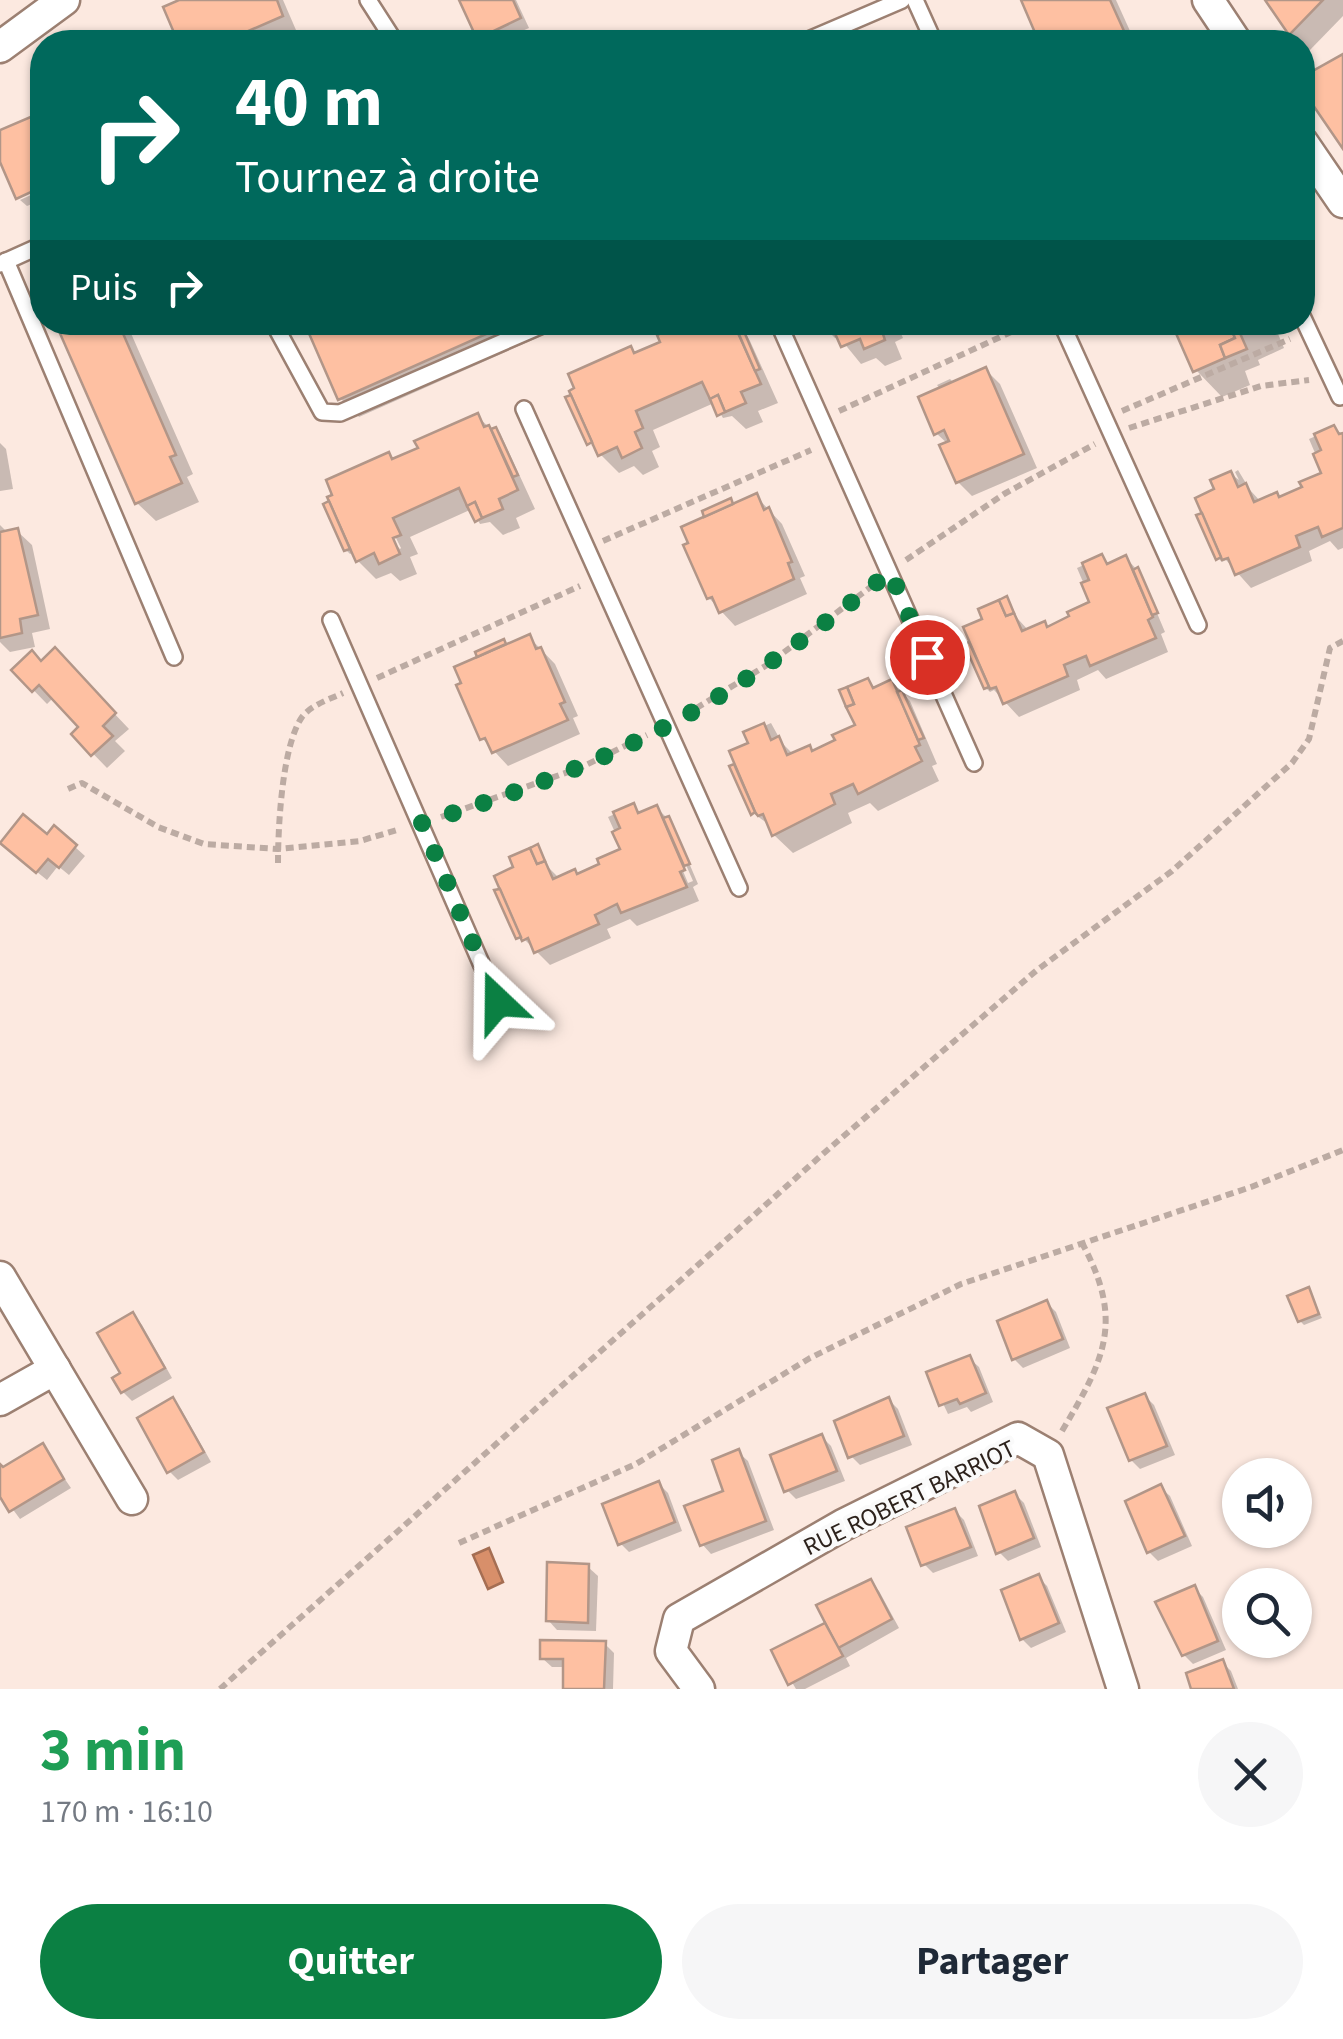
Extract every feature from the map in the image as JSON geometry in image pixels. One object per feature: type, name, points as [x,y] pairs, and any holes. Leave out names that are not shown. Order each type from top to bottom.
[{"type":"street","points":[[0,46],[64,0]]},
{"type":"street","points":[[1208,0],[1228,30]]},
{"type":"street","points":[[1315,161],[1343,202]]},
{"type":"street","points":[[0,1276],[132,1498]]},
{"type":"street","points":[[0,1400],[55,1369]]},
{"type":"street","name":"RUE ROBERT BARRIOT","points":[[699,1689],[671,1651],[679,1619],[844,1525],[1018,1438],[1048,1456],[1123,1689]]},
{"type":"lane","points":[[368,0],[387,30]]},
{"type":"lane","points":[[832,30],[902,0]]},
{"type":"lane","points":[[915,0],[929,30]]},
{"type":"lane","points":[[30,250],[3,262],[30,324]]},
{"type":"lane","points":[[35,335],[174,657]]},
{"type":"lane","points":[[281,335],[322,412],[340,414],[519,335]]},
{"type":"lane","points":[[784,335],[974,763]]},
{"type":"lane","points":[[1067,335],[1198,625]]},
{"type":"lane","points":[[1311,335],[1340,397]]},
{"type":"lane","points":[[524,408],[739,888]]},
{"type":"lane","points":[[331,620],[498,1002]]},
{"type":"path","points":[[821,419],[1005,335]]},
{"type":"path","points":[[1104,418],[1280,335]]},
{"type":"path","points":[[68,790],[82,783],[158,827],[204,844],[278,848],[360,841],[488,802],[582,767],[666,726],[767,664],[988,504],[1112,435],[1261,386],[1330,377]]},
{"type":"path","points":[[586,548],[830,441]]},
{"type":"path","points":[[278,863],[281,798],[292,742],[302,718],[323,702],[599,578]]},
{"type":"path","points":[[220,1689],[824,1154],[1038,970],[1172,871],[1292,763],[1309,738],[1330,648],[1343,641]]},
{"type":"path","points":[[459,1543],[636,1464],[810,1358],[961,1284],[1251,1187],[1343,1150]]},
{"type":"path","points":[[1048,1456],[1095,1376],[1109,1328],[1098,1271],[1082,1243]]},
{"type":"shaded area","points":[[489,1548],[503,1582],[488,1589],[473,1555]]},
{"type":"building","points":[[179,0],[277,0],[283,16],[251,30],[173,30],[163,7]]},
{"type":"building","points":[[459,0],[513,0],[521,18],[496,30],[473,30]]},
{"type":"building","points":[[1021,0],[1110,0],[1124,30],[1034,30]]},
{"type":"building","points":[[1265,0],[1323,0],[1294,30],[1286,30]]},
{"type":"building","points":[[1343,54],[1343,149],[1315,108],[1315,70]]},
{"type":"building","points":[[30,117],[30,193],[16,199],[0,162],[0,130]]},
{"type":"building","points":[[61,335],[124,335],[176,455],[170,457],[182,483],[135,504]]},
{"type":"building","points":[[310,335],[484,335],[338,400]]},
{"type":"building","points":[[657,335],[739,335],[761,384],[741,392],[746,403],[725,412],[718,395],[710,399],[702,382],[636,411],[643,428],[635,432],[642,448],[622,458],[617,447],[598,456],[569,391],[574,388],[568,374],[631,346],[634,353],[660,342]]},
{"type":"building","points":[[739,335],[746,335],[760,369],[755,371]]},
{"type":"building","points":[[836,335],[883,335],[885,340],[864,349],[860,339],[841,347]]},
{"type":"building","points":[[1177,335],[1234,335],[1235,338],[1220,345],[1225,358],[1193,372]]},
{"type":"building","points":[[1234,335],[1241,335],[1247,349],[1225,358],[1220,345],[1235,338]]},
{"type":"building","points":[[986,367],[1024,454],[956,483],[939,445],[949,441],[944,430],[934,435],[918,397]]},
{"type":"building","points":[[571,395],[592,442],[587,445],[565,397]]},
{"type":"building","points":[[718,395],[725,412],[717,416],[710,399]]},
{"type":"building","points":[[478,413],[484,427],[489,425],[518,490],[499,499],[503,509],[482,518],[475,502],[467,506],[459,488],[393,518],[401,535],[393,538],[400,554],[379,564],[374,553],[356,562],[327,497],[332,495],[326,480],[389,452],[392,459],[418,448],[414,441]]},
{"type":"building","points":[[1334,425],[1339,434],[1343,433],[1343,528],[1322,537],[1318,527],[1296,536],[1300,547],[1235,575],[1228,558],[1222,560],[1195,498],[1214,489],[1210,480],[1231,471],[1238,487],[1246,483],[1254,502],[1302,487],[1299,482],[1321,473],[1313,454],[1321,450],[1314,434]]},
{"type":"building","points":[[496,427],[518,475],[513,477],[491,429]]},
{"type":"building","points":[[757,493],[764,510],[769,507],[792,562],[788,563],[794,579],[719,613],[712,597],[707,599],[683,545],[688,543],[681,527]]},
{"type":"building","points":[[731,498],[733,504],[704,517],[702,511]]},
{"type":"building","points":[[329,501],[350,549],[344,551],[323,504]]},
{"type":"building","points":[[475,502],[482,518],[475,522],[467,506]]},
{"type":"building","points":[[1202,513],[1221,557],[1216,560],[1196,515]]},
{"type":"building","points":[[18,528],[38,615],[20,619],[22,633],[0,638],[0,532]]},
{"type":"building","points":[[1102,554],[1107,564],[1126,555],[1153,617],[1148,620],[1156,638],[1090,666],[1086,656],[1064,665],[1068,676],[1003,704],[996,687],[990,689],[963,627],[982,619],[978,609],[999,600],[1006,616],[1014,613],[1022,631],[1045,621],[1047,627],[1069,616],[1067,612],[1089,602],[1081,583],[1089,580],[1082,563]]},
{"type":"building","points":[[1138,567],[1158,613],[1152,615],[1133,570]]},
{"type":"building","points":[[1007,596],[1014,613],[1006,616],[999,600]]},
{"type":"building","points":[[530,634],[536,649],[541,647],[565,702],[560,704],[568,720],[492,753],[485,738],[480,740],[456,685],[461,683],[454,667]]},
{"type":"building","points":[[504,639],[506,644],[477,657],[475,652]]},
{"type":"building","points":[[969,642],[989,687],[984,689],[964,644]]},
{"type":"building","points":[[55,647],[116,713],[103,726],[113,736],[91,756],[71,734],[78,727],[39,685],[32,692],[11,670],[32,650],[41,661]]},
{"type":"building","points":[[868,678],[873,688],[892,679],[920,745],[915,747],[922,761],[858,794],[853,784],[831,794],[835,804],[772,836],[763,814],[758,816],[755,812],[729,751],[748,743],[743,732],[764,723],[771,740],[779,736],[787,755],[810,745],[812,751],[835,740],[832,735],[855,725],[846,707],[854,704],[847,687]]},
{"type":"building","points":[[847,687],[854,704],[846,707],[839,690]]},
{"type":"building","points":[[902,690],[924,738],[918,740],[897,692]]},
{"type":"building","points":[[734,764],[755,812],[751,815],[729,766]]},
{"type":"building","points":[[634,803],[638,813],[657,805],[685,870],[680,872],[687,887],[621,913],[617,904],[595,915],[599,924],[534,953],[528,938],[522,941],[494,876],[513,867],[509,857],[530,848],[537,864],[545,861],[553,879],[599,864],[597,859],[620,849],[612,832],[620,828],[613,812]]},
{"type":"building","points":[[23,814],[47,834],[54,825],[77,845],[59,868],[48,859],[36,873],[0,843]]},
{"type":"building","points":[[669,816],[690,864],[684,866],[663,818]]},
{"type":"building","points":[[538,844],[545,861],[537,864],[530,848]]},
{"type":"building","points":[[500,889],[521,937],[516,939],[494,890]]},
{"type":"building","points":[[1309,1287],[1319,1314],[1298,1322],[1287,1296]]},
{"type":"building","points":[[1047,1300],[1063,1339],[1012,1360],[997,1321]]},
{"type":"building","points":[[133,1312],[165,1368],[121,1393],[112,1378],[120,1373],[97,1333]]},
{"type":"building","points":[[970,1355],[986,1393],[960,1404],[957,1399],[939,1406],[926,1372]]},
{"type":"building","points":[[1145,1393],[1167,1446],[1129,1461],[1107,1408]]},
{"type":"building","points":[[173,1397],[204,1452],[167,1473],[137,1418]]},
{"type":"building","points":[[889,1397],[904,1436],[848,1458],[834,1421]]},
{"type":"building","points":[[822,1434],[837,1471],[784,1492],[770,1455]]},
{"type":"building","points":[[43,1443],[64,1479],[9,1512],[0,1497],[0,1464],[3,1467]]},
{"type":"building","points":[[739,1449],[766,1521],[700,1546],[684,1506],[723,1491],[712,1460]]},
{"type":"building","points":[[659,1481],[675,1522],[618,1545],[602,1504]]},
{"type":"building","points":[[1161,1484],[1185,1536],[1147,1553],[1125,1501]]},
{"type":"building","points":[[1015,1491],[1034,1538],[996,1554],[979,1506]]},
{"type":"building","points":[[955,1508],[971,1547],[921,1566],[906,1527]]},
{"type":"building","points":[[547,1562],[589,1564],[588,1623],[546,1621]]},
{"type":"building","points":[[1039,1574],[1059,1623],[1020,1640],[1001,1590]]},
{"type":"building","points":[[871,1579],[892,1619],[838,1648],[816,1605]]},
{"type":"building","points":[[1195,1585],[1218,1641],[1182,1656],[1155,1602]]},
{"type":"building","points":[[825,1623],[843,1656],[788,1685],[771,1650]]},
{"type":"building","points":[[540,1640],[606,1641],[604,1689],[563,1689],[563,1659],[540,1659]]},
{"type":"building","points":[[1223,1659],[1234,1689],[1191,1689],[1186,1673]]},
{"type":"route","points":[[498,1002],[422,823],[582,767],[666,726],[767,664],[890,572],[927,657]]}]
